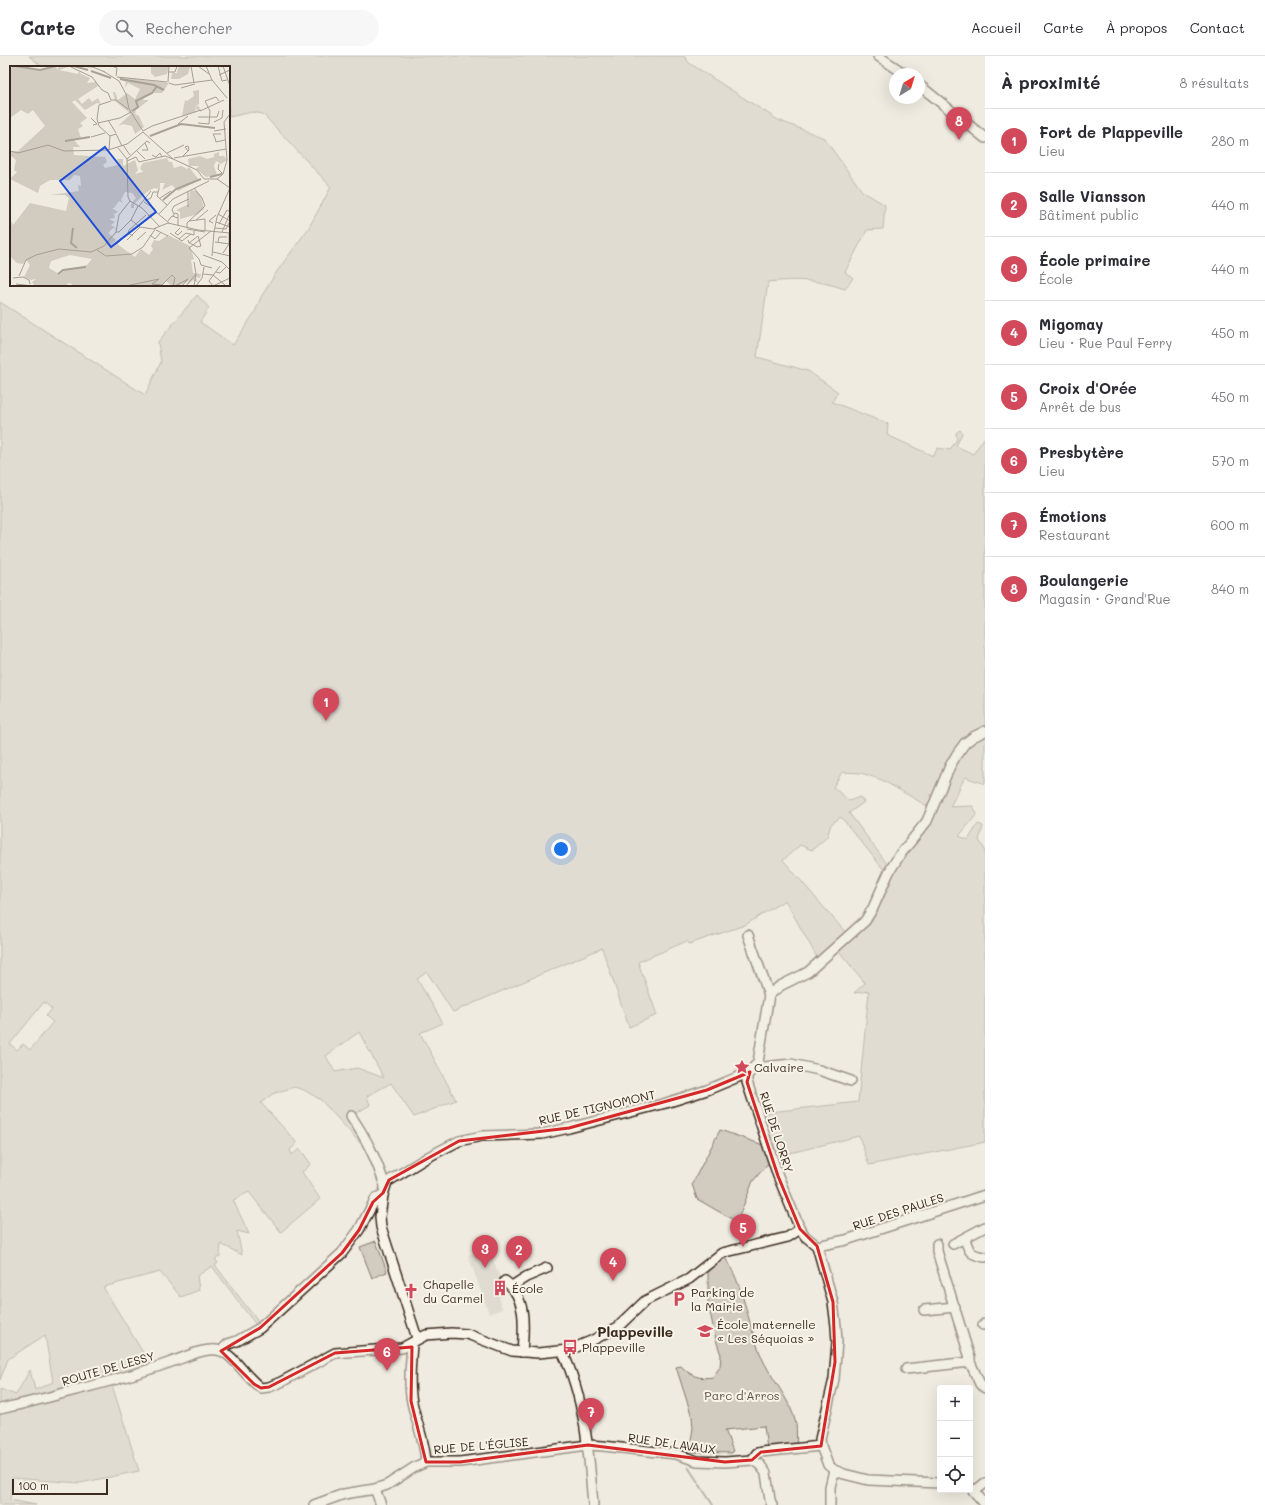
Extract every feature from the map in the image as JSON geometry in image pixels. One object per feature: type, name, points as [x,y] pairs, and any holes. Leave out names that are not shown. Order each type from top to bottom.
[{"type":"street","points":[[878,56],[896,68]]},
{"type":"street","points":[[925,90],[985,138]]},
{"type":"street","points":[[748,935],[769,995],[780,986],[808,972],[865,921],[873,908],[889,872],[899,856],[927,821],[950,766],[957,754],[965,743],[985,731]]},
{"type":"street","name":"RUE DE LORRY","points":[[769,995],[758,1062],[747,1076],[778,1176],[800,1229],[813,1244]]},
{"type":"street","name":"RUE DE TIGNOMONT","points":[[222,1351],[228,1344],[237,1341],[260,1328],[332,1263],[350,1244],[376,1198],[384,1190],[389,1180],[428,1157],[459,1142],[471,1138],[542,1134],[563,1129],[666,1103],[707,1090],[752,1070],[791,1064],[819,1070],[851,1081]]},
{"type":"street","points":[[351,1116],[367,1140],[377,1160],[384,1190],[380,1227],[414,1341],[410,1379],[411,1401],[423,1442],[426,1462]]},
{"type":"street","name":"RUE DES PAULES","points":[[813,1244],[846,1240],[985,1195]]},
{"type":"street","points":[[953,1244],[985,1227]]},
{"type":"street","points":[[222,1351],[229,1356],[254,1384],[261,1388],[269,1387],[281,1382],[335,1354],[402,1348],[426,1335],[436,1333],[467,1334],[502,1348],[522,1352],[538,1353],[569,1350],[587,1343],[618,1327],[645,1301],[689,1279],[722,1253],[788,1237],[800,1229]]},
{"type":"street","points":[[965,1238],[972,1254],[975,1256],[985,1257]]},
{"type":"street","points":[[813,1244],[833,1302],[837,1342],[834,1379],[820,1439],[828,1464],[834,1470],[868,1480],[937,1483]]},
{"type":"street","points":[[937,1244],[939,1259],[955,1307],[970,1362],[980,1384],[985,1388]]},
{"type":"street","points":[[522,1352],[522,1305],[508,1283],[547,1268]]},
{"type":"street","points":[[924,1310],[955,1307]]},
{"type":"street","name":"ROUTE DE LESSY","points":[[0,1409],[111,1382],[154,1369],[194,1354],[212,1350],[222,1351]]},
{"type":"street","points":[[562,1351],[567,1360],[577,1390],[588,1445],[593,1505]]},
{"type":"street","points":[[906,1370],[970,1362]]},
{"type":"street","name":"RUE DE LAVAUX","points":[[588,1445],[676,1454],[697,1461],[725,1462],[752,1460],[761,1452],[821,1446]]},
{"type":"street","name":"RUE DE L'ÉGLISE","points":[[314,1505],[344,1494],[375,1489],[387,1485],[415,1467],[426,1462],[460,1462],[588,1445]]},
{"type":"street","points":[[752,1460],[760,1465],[766,1473],[772,1505]]},
{"type":"street","points":[[830,1505],[830,1487],[834,1470]]},
{"type":"street","points":[[973,1489],[985,1483]]},
{"type":"street","points":[[375,1489],[381,1505]]},
{"type":"street","points":[[973,1490],[985,1504]]},
{"type":"highlighted area","points":[[750,1072],[747,1082],[778,1176],[800,1229],[817,1246],[833,1302],[835,1362],[821,1446],[761,1452],[752,1460],[725,1462],[588,1445],[460,1462],[426,1462],[411,1401],[412,1347],[335,1353],[269,1387],[261,1388],[254,1384],[221,1351],[260,1328],[342,1253],[359,1230],[373,1202],[383,1193],[389,1180],[459,1141],[569,1128],[707,1090]]},
{"type":"shaded area","points":[[488,1247],[501,1280],[505,1295],[499,1297],[502,1309],[489,1314],[468,1255]]},
{"type":"green space","points":[[29,56],[684,56],[689,63],[778,120],[824,138],[862,191],[885,205],[883,229],[867,230],[845,272],[853,278],[845,289],[825,283],[806,281],[788,280],[768,282],[757,357],[808,371],[838,392],[832,402],[888,424],[887,435],[933,456],[938,448],[950,450],[957,439],[956,433],[960,430],[962,433],[956,446],[973,454],[985,437],[985,784],[965,777],[950,807],[973,806],[977,814],[959,836],[968,840],[978,824],[983,826],[979,840],[985,850],[985,1142],[869,1165],[859,1136],[774,1157],[761,1113],[858,1102],[869,991],[854,993],[865,983],[838,950],[869,923],[891,873],[922,832],[929,807],[882,780],[861,773],[842,772],[833,787],[849,801],[860,797],[864,802],[849,813],[888,865],[885,871],[841,817],[831,824],[827,837],[812,850],[800,845],[783,860],[846,933],[818,959],[785,900],[745,925],[689,944],[687,941],[638,962],[657,1015],[629,1027],[602,948],[453,1012],[427,972],[417,979],[443,1023],[420,1033],[456,1100],[414,1117],[391,1083],[367,1096],[370,1105],[351,1116],[364,1142],[361,1144],[321,1100],[304,1090],[294,1087],[272,1094],[261,1103],[297,1143],[290,1150],[292,1155],[300,1149],[311,1164],[302,1172],[320,1199],[281,1232],[249,1192],[233,1200],[249,1234],[237,1231],[242,1255],[221,1244],[220,1256],[215,1259],[218,1263],[215,1265],[259,1323],[256,1325],[212,1266],[197,1276],[199,1290],[181,1297],[160,1272],[103,1287],[153,1369],[111,1382],[139,1471],[80,1483],[12,1478],[10,1500],[36,1505],[0,1505],[0,1389],[16,1395],[30,1370],[35,1390],[53,1382],[45,1335],[8,1359],[0,1380],[0,302],[145,395],[161,362],[158,342],[197,295],[209,308],[200,322],[233,345],[255,312],[261,297],[276,273],[308,229],[331,187],[263,114],[252,112],[230,117],[230,66],[42,66]],"holes":[[[44,1002],[52,1009],[46,1016],[53,1022],[30,1050],[23,1044],[17,1050],[10,1044]],[[359,1032],[384,1078],[357,1068],[335,1072],[326,1056]]]},
{"type":"green space","points":[[720,1130],[766,1146],[770,1161],[753,1181],[737,1222],[697,1199],[692,1184]]},
{"type":"green space","points":[[376,1241],[387,1272],[372,1278],[360,1247]]},
{"type":"green space","name":"Parc d'Arros","points":[[724,1256],[731,1267],[741,1291],[760,1353],[790,1406],[796,1424],[797,1445],[767,1449],[764,1426],[725,1430],[733,1451],[732,1453],[689,1452],[693,1428],[692,1417],[676,1367],[681,1366],[692,1375],[704,1378],[713,1377],[720,1367],[721,1355],[716,1340],[708,1303],[708,1264]]},
{"type":"waterway","points":[[688,1467],[713,1505]]},
{"type":"place","name":"Boulangerie","points":[[959,140]]},
{"type":"place","name":"Fort de Plappeville","points":[[326,721]]},
{"type":"place","name":"Calvaire","points":[[742,1067]]},
{"type":"place","name":"Croix d'Orée","points":[[743,1247]]},
{"type":"place","name":"École primaire","points":[[485,1268]]},
{"type":"place","name":"Salle Viansson","points":[[519,1269]]},
{"type":"place","name":"Migomay","points":[[613,1281]]},
{"type":"place","name":"École","points":[[500,1288]]},
{"type":"place","name":"Chapelle du Carmel","points":[[411,1291]]},
{"type":"place","name":"Parking de la Mairie","points":[[679,1299]]},
{"type":"place","name":"École maternelle « Les Séquoias »","points":[[705,1331]]},
{"type":"place","name":"Plappeville","points":[[570,1347]]},
{"type":"place","name":"Presbytère","points":[[387,1371]]},
{"type":"place","name":"Émotions","points":[[591,1431]]},
{"type":"district","name":"Plappeville","points":[[635,1331]]}]
